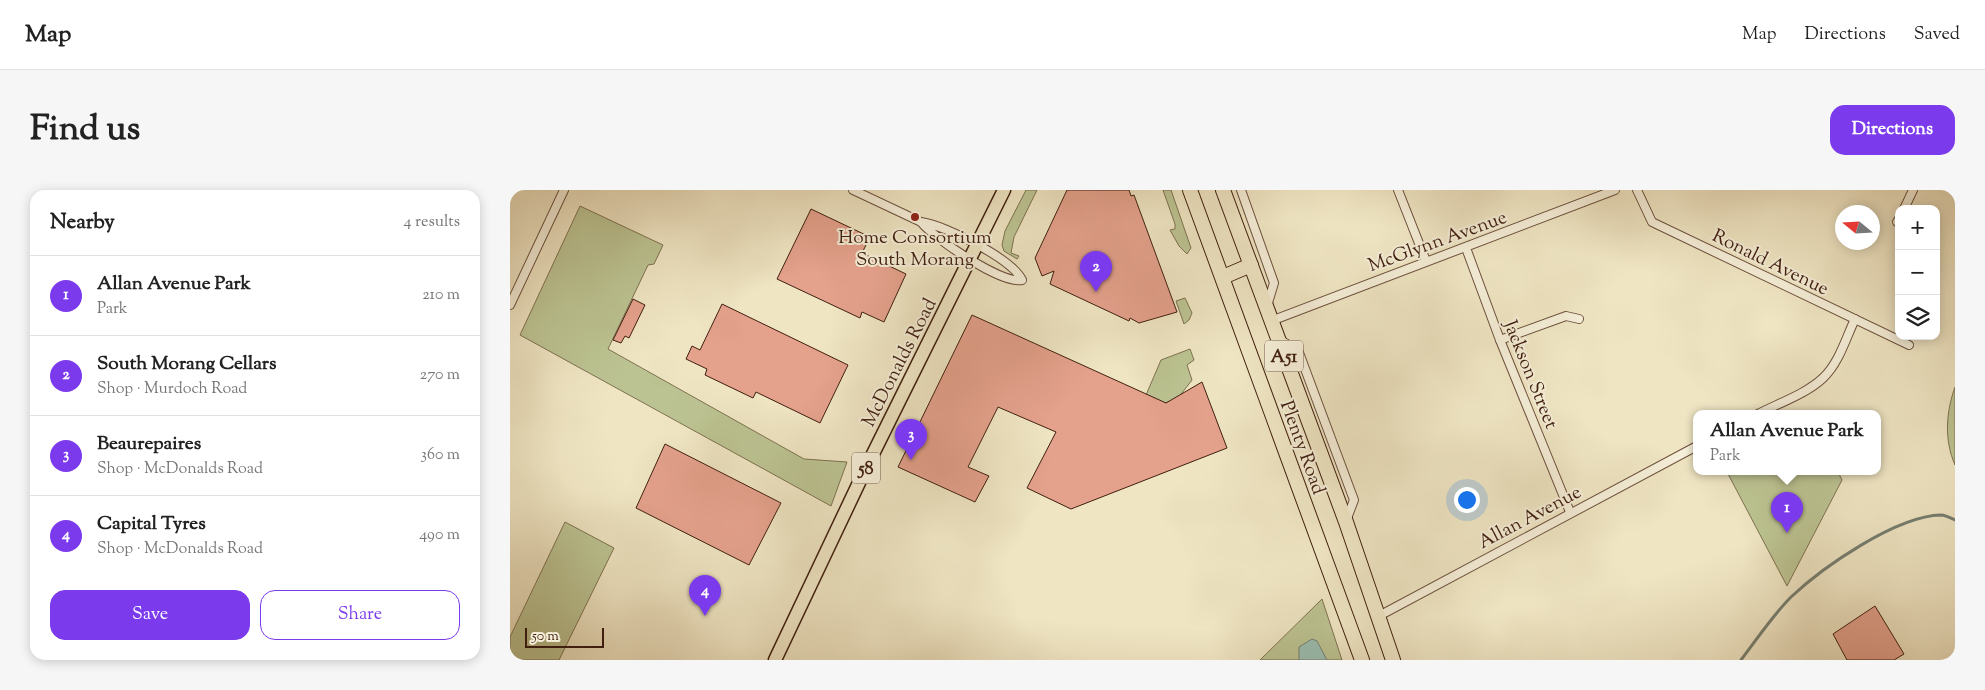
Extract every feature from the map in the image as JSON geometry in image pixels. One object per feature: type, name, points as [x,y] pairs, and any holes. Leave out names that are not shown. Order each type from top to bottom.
[{"type":"highway","name":"Plenty Road","points":[[1190,190],[1362,660]]},
{"type":"highway","name":"Plenty Road","points":[[1223,190],[1346,522],[1393,660]]},
{"type":"highway","points":[[1223,277],[1251,265]]},
{"type":"main road","name":"McDonalds Road","points":[[775,660],[865,470],[1004,190]]},
{"type":"street","points":[[510,304],[564,190]]},
{"type":"street","points":[[854,190],[921,222],[939,225],[1012,268],[1022,280],[1008,280],[970,259],[928,230],[921,222]]},
{"type":"street","points":[[1240,190],[1274,284],[1269,315]]},
{"type":"street","points":[[1398,190],[1426,261]]},
{"type":"street","name":"McGlynn Avenue","points":[[1269,315],[1466,248],[1615,190]]},
{"type":"street","name":"Ronald Avenue","points":[[1637,190],[1652,222],[1909,345]]},
{"type":"street","points":[[1906,205],[1913,190]]},
{"type":"street","name":"Jackson Street","points":[[1466,248],[1500,340],[1570,512]]},
{"type":"street","points":[[1500,340],[1566,316],[1579,319]]},
{"type":"street","points":[[1766,410],[1816,384],[1824,377],[1833,365],[1855,319]]},
{"type":"street","name":"Allan Avenue","points":[[1377,617],[1570,512],[1693,448]]},
{"type":"green space","points":[[1026,190],[1037,190],[1014,237],[1011,253],[1019,256],[1017,259],[1004,251],[1002,245],[1005,231]]},
{"type":"green space","points":[[1163,190],[1171,190],[1191,248],[1187,254],[1179,246],[1170,230],[1175,229],[1175,224]]},
{"type":"green space","points":[[580,206],[663,245],[654,264],[648,265],[608,349],[804,459],[847,462],[831,506],[520,335]]},
{"type":"green space","points":[[1185,298],[1192,313],[1189,320],[1184,324],[1176,301]]},
{"type":"green space","points":[[1190,349],[1194,360],[1187,365],[1192,380],[1178,398],[1163,404],[1146,395],[1161,360]]},
{"type":"green space","points":[[1955,387],[1955,465],[1949,446],[1948,416]]},
{"type":"green space","points":[[1729,475],[1840,475],[1842,480],[1787,586]]},
{"type":"green space","points":[[565,522],[614,548],[559,660],[510,660],[510,637]]},
{"type":"green space","points":[[1322,599],[1342,660],[1260,660]]},
{"type":"water","points":[[1312,639],[1317,641],[1327,660],[1299,660],[1299,647]]},
{"type":"building","points":[[1067,190],[1129,190],[1131,196],[1134,195],[1177,312],[1139,323],[1130,318],[1129,321],[1050,284],[1054,271],[1042,276],[1035,258]]},
{"type":"building","points":[[811,209],[870,237],[862,253],[906,274],[884,322],[862,312],[860,318],[777,279]]},
{"type":"building","points":[[633,299],[645,305],[629,338],[625,336],[621,343],[613,340]]},
{"type":"building","points":[[722,304],[848,365],[820,423],[756,392],[753,398],[705,375],[707,369],[686,359],[692,346],[700,350]]},
{"type":"building","points":[[972,315],[1166,403],[1202,382],[1227,448],[1071,509],[1027,488],[1056,432],[998,407],[968,467],[989,476],[975,502],[898,467]]},
{"type":"building","points":[[665,444],[781,503],[749,565],[636,508]]},
{"type":"building","points":[[1875,606],[1904,654],[1894,660],[1847,660],[1833,634]]},
{"type":"waterway","points":[[1741,660],[1784,604],[1805,585],[1841,558],[1882,533],[1903,524],[1941,515],[1955,520]]},
{"type":"place","name":"Home Consortium South Morang","points":[[915,217]]},
{"type":"place","name":"South Morang Cellars","points":[[1096,292]]},
{"type":"place","name":"Beaurepaires","points":[[911,460]]},
{"type":"place","name":"Allan Avenue Park","points":[[1787,533]]},
{"type":"place","name":"Capital Tyres","points":[[705,616]]}]
